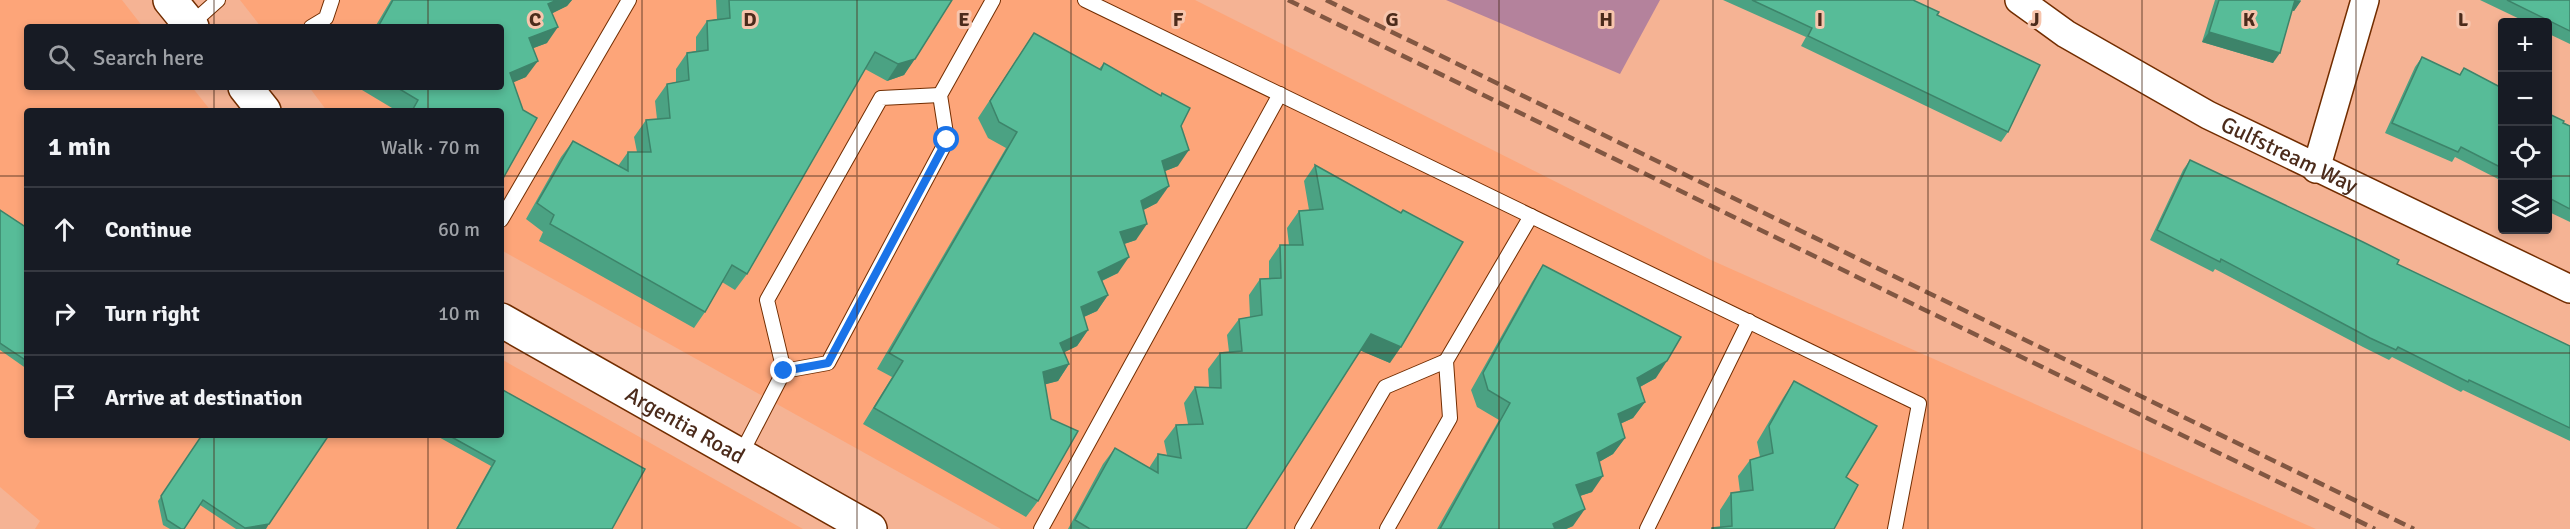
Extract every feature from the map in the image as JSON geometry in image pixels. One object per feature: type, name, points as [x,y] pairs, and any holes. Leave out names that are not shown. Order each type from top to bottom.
[{"type":"street","points":[[170,0],[189,24]]},
{"type":"street","name":"Gulfstream Way","points":[[2019,0],[2066,34],[2208,115],[2316,169],[2570,289]]},
{"type":"street","points":[[2316,169],[2366,0]]},
{"type":"street","points":[[247,90],[262,108]]},
{"type":"street","name":"Argentia Road","points":[[504,323],[870,529]]},
{"type":"lane","points":[[193,24],[218,0]]},
{"type":"lane","points":[[316,24],[326,18],[332,0]]},
{"type":"lane","points":[[504,215],[629,0]]},
{"type":"lane","points":[[784,371],[828,363],[947,140],[940,95],[993,0]]},
{"type":"lane","points":[[1085,0],[1919,404],[1895,529]]},
{"type":"lane","points":[[1041,529],[1280,94]]},
{"type":"lane","points":[[740,456],[784,371],[767,300],[881,98],[940,95]]},
{"type":"lane","points":[[1387,529],[1450,418],[1446,361],[1531,216]]},
{"type":"lane","points":[[1647,529],[1749,321]]},
{"type":"lane","points":[[1302,529],[1385,387],[1446,361]]},
{"type":"shaded area","points":[[0,0],[122,0],[141,24],[24,24],[24,90],[194,90],[209,108],[24,108],[24,438],[504,438],[504,361],[803,529],[35,529],[40,521],[0,487]]},
{"type":"shaded area","points":[[240,0],[1195,0],[1711,260],[2316,529],[1001,529],[504,252],[504,108],[325,108],[311,90],[504,90],[504,24],[259,24]]},
{"type":"shaded area","points":[[1446,0],[1660,0],[1620,74]]},
{"type":"building","points":[[393,0],[557,0],[548,4],[558,27],[529,38],[538,61],[510,73],[523,110],[537,118],[504,177],[504,108],[414,108],[418,100],[401,90],[504,90],[504,24],[380,24]]},
{"type":"building","points":[[729,0],[952,0],[915,59],[898,64],[875,52],[747,274],[732,265],[705,312],[550,224],[554,215],[537,203],[573,141],[628,171],[628,152],[651,152],[646,120],[670,118],[667,84],[689,80],[687,53],[708,50],[707,21],[730,18]]},
{"type":"building","points":[[1752,0],[1913,0],[1939,12],[1937,15],[2040,65],[2008,132],[1808,36],[1812,28]]},
{"type":"building","points":[[2219,0],[2295,0],[2280,53],[2209,32]]},
{"type":"building","points":[[2507,0],[2570,0],[2570,31],[2552,22],[2552,18],[2544,18]]},
{"type":"building","points":[[1034,33],[1101,70],[1104,63],[1161,96],[1162,93],[1190,108],[1181,126],[1189,150],[1162,161],[1169,186],[1141,201],[1147,224],[1120,232],[1129,257],[1098,272],[1108,295],[1081,307],[1088,330],[1060,343],[1069,364],[1043,372],[1051,419],[1078,431],[1038,501],[874,408],[903,361],[889,353],[1017,132],[999,122],[990,101]]},
{"type":"building","points":[[2422,57],[2460,75],[2464,68],[2498,86],[2498,166],[2461,147],[2458,152],[2392,123]]},
{"type":"building","points":[[2552,115],[2570,126],[2570,209],[2552,200]]},
{"type":"building","points":[[2190,160],[2399,260],[2397,264],[2570,346],[2570,428],[2469,380],[2468,382],[2398,347],[2396,350],[2370,338],[2221,259],[2220,262],[2157,230]]},
{"type":"building","points":[[1315,165],[1401,213],[1403,210],[1463,242],[1401,347],[1371,334],[1246,529],[1090,529],[1075,520],[1115,448],[1158,473],[1158,454],[1181,458],[1176,425],[1203,424],[1195,387],[1221,388],[1220,353],[1242,351],[1239,319],[1262,315],[1260,279],[1281,278],[1280,245],[1303,245],[1299,211],[1323,209]]},
{"type":"building","points":[[0,210],[24,226],[24,359],[0,343]]},
{"type":"building","points":[[1543,265],[1681,337],[1667,361],[1637,378],[1645,402],[1618,414],[1625,438],[1597,453],[1603,476],[1576,485],[1585,509],[1553,524],[1555,529],[1440,529],[1510,403],[1488,390],[1483,373]]},
{"type":"building","points":[[1794,381],[1877,426],[1846,477],[1858,485],[1834,529],[1712,529],[1732,526],[1731,493],[1753,490],[1750,460],[1773,453],[1769,426]]},
{"type":"building","points":[[504,391],[645,469],[612,529],[457,529],[495,461],[453,438],[504,438]]},
{"type":"building","points":[[200,438],[327,438],[269,524],[245,528],[203,500],[184,529],[181,529],[167,520],[161,496]]},
{"type":"railway","points":[[1288,0],[2375,529]]},
{"type":"railway","points":[[1326,0],[2414,529]]},
{"type":"route","points":[[784,371],[828,363],[947,140]]}]
